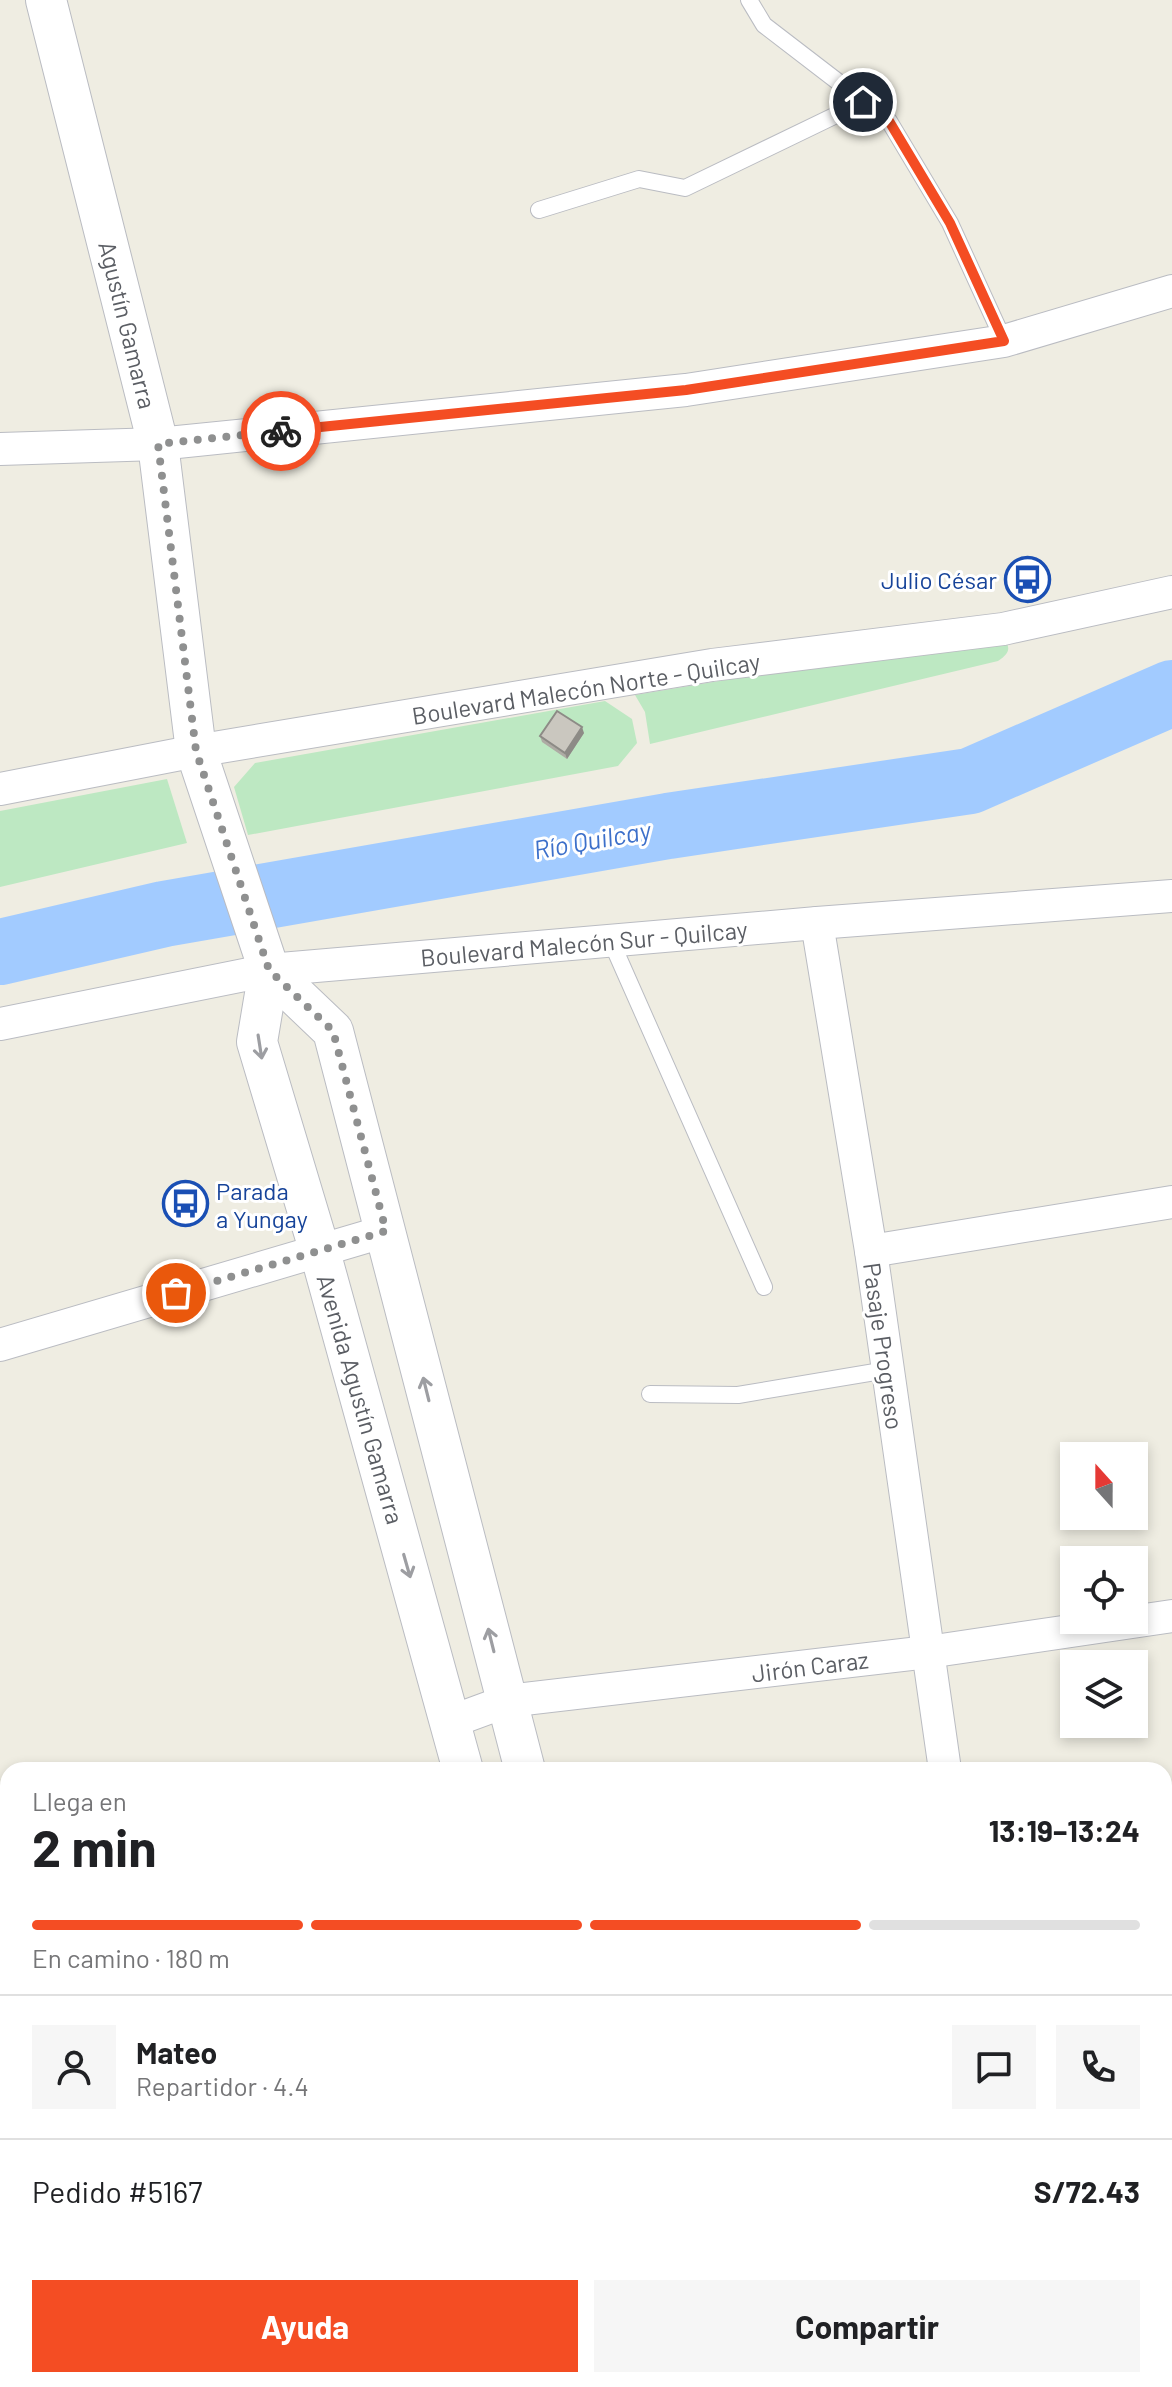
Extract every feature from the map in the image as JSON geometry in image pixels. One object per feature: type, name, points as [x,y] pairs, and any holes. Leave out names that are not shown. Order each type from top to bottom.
[{"type":"street","name":"Agustín Gamarra","points":[[46,0],[158,444],[196,751],[263,955]]},
{"type":"street","points":[[0,449],[158,444],[686,390],[1004,341],[1172,291]]},
{"type":"street","name":"Boulevard Malecón Norte - Quilcay","points":[[0,789],[196,751],[712,665],[1003,629],[1172,592]]},
{"type":"street","name":"Boulevard Malecón Sur - Quilcay","points":[[0,1024],[263,955],[611,941],[1172,896]]},
{"type":"street","name":"Pasaje Progreso","points":[[817,923],[871,1251],[944,1762]]},
{"type":"street","points":[[263,955],[333,1031],[523,1762]]},
{"type":"street","name":"Avenida Agustín Gamarra","points":[[263,955],[257,1042],[320,1252],[461,1762]]},
{"type":"street","points":[[871,1251],[1172,1202]]},
{"type":"street","points":[[0,1345],[386,1231]]},
{"type":"street","name":"Jirón Caraz","points":[[450,1722],[507,1701],[928,1652],[1172,1616]]},
{"type":"lane","points":[[749,0],[764,25],[889,121],[950,223],[1004,341]]},
{"type":"lane","points":[[539,210],[639,179],[685,188],[863,102]]},
{"type":"lane","points":[[611,941],[764,1287]]},
{"type":"lane","points":[[650,1394],[738,1395],[887,1370]]},
{"type":"green space","points":[[999,634],[1008,648],[1006,655],[998,661],[650,744],[645,712],[635,695]]},
{"type":"green space","points":[[605,701],[632,719],[637,743],[618,766],[248,835],[234,787],[255,763]]},
{"type":"green space","points":[[167,779],[187,843],[0,887],[0,811]]},
{"type":"building","points":[[557,711],[582,727],[565,753],[540,736]]},
{"type":"waterway","name":"Río Quilcay","points":[[0,952],[164,914],[668,826],[970,781],[1172,693]]},
{"type":"way so far","points":[[176,1293],[386,1231],[333,1031],[269,970],[196,751],[158,444],[281,431]]},
{"type":"place","name":"Julio César","points":[[1028,579]]},
{"type":"place","name":"Parada a Yungay","points":[[185,1204]]},
{"type":"route","points":[[281,431],[686,390],[1004,341],[950,223],[889,121],[863,102]]}]
